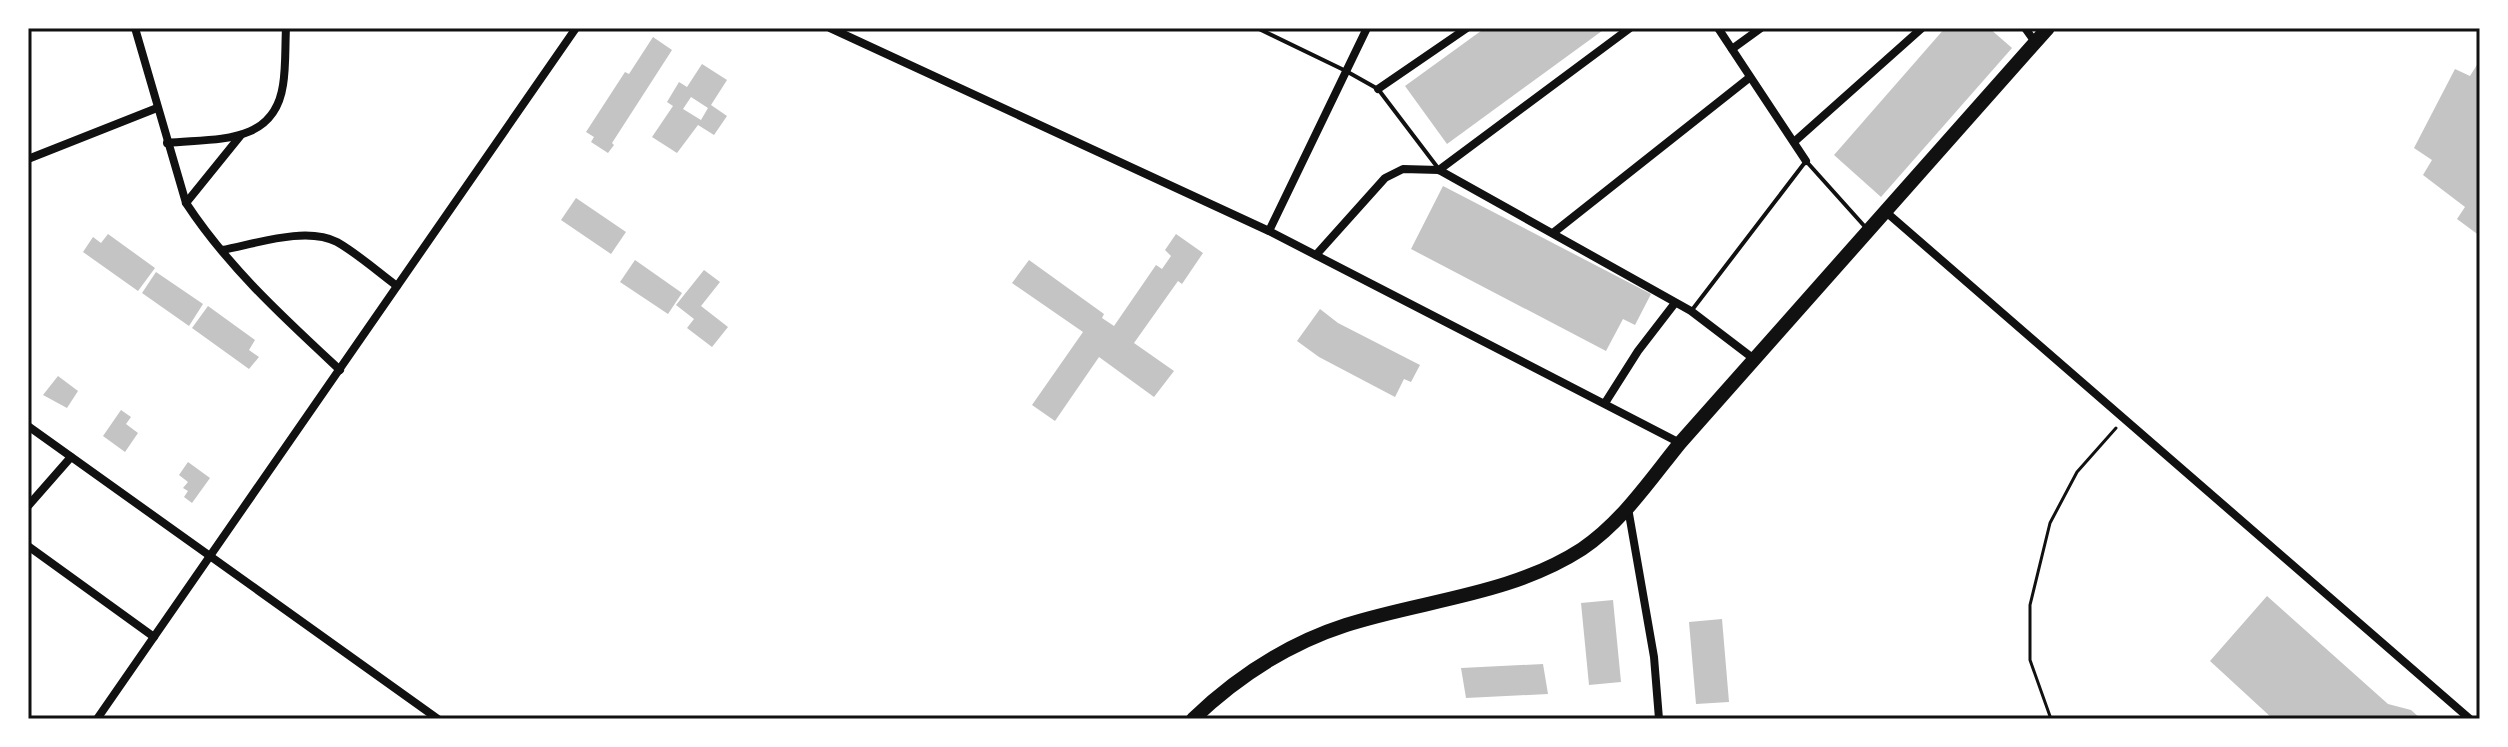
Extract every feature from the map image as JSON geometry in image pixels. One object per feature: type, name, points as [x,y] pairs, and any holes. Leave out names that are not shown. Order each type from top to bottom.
[{"type":"main road","points":[[1193,719],[1244,674],[1296,644],[1346,625],[1500,586],[1582,549],[1628,507],[1680,443],[2048,28]]},
{"type":"street","points":[[135,28],[186,203],[264,299],[340,370]]},
{"type":"street","points":[[167,143],[241,135],[261,128],[278,106],[284,84],[286,28]]},
{"type":"street","points":[[97,719],[576,28]]},
{"type":"street","points":[[830,28],[1269,231],[1680,443]]},
{"type":"street","points":[[1269,231],[1367,28]]},
{"type":"street","points":[[1378,89],[1467,28]]},
{"type":"street","points":[[1439,170],[1630,28]]},
{"type":"street","points":[[1718,28],[1806,161]]},
{"type":"street","points":[[1732,49],[1761,28]]},
{"type":"street","points":[[1794,142],[1922,28]]},
{"type":"street","points":[[2025,28],[2035,42]]},
{"type":"street","points":[[1553,233],[1749,78]]},
{"type":"street","points":[[28,159],[157,108]]},
{"type":"street","points":[[186,203],[241,135]]},
{"type":"street","points":[[1316,255],[1385,178],[1403,169],[1439,170],[1691,311],[1754,359]]},
{"type":"street","points":[[1886,212],[2470,719]]},
{"type":"street","points":[[222,250],[308,235],[322,237],[338,243],[397,286]]},
{"type":"street","points":[[1605,403],[1638,351],[1675,303]]},
{"type":"street","points":[[28,426],[438,719]]},
{"type":"street","points":[[28,506],[71,457]]},
{"type":"street","points":[[1628,507],[1654,657],[1659,719]]},
{"type":"street","points":[[28,546],[154,637]]},
{"type":"lane","points":[[1257,28],[1378,89],[1439,170]]},
{"type":"lane","points":[[1691,311],[1806,161],[1869,231]]},
{"type":"path","points":[[2051,719],[2030,660],[2030,605],[2050,523],[2077,472],[2123,419]]},
{"type":"building","points":[[1485,28],[1606,28],[1447,144],[1405,86]]},
{"type":"building","points":[[1945,28],[1989,28],[2012,48],[1881,197],[1834,155]]},
{"type":"building","points":[[653,37],[672,50],[608,153],[591,142],[594,137],[586,132],[625,72],[629,74]]},
{"type":"building","points":[[2480,60],[2480,236],[2457,219],[2465,207],[2423,175],[2432,160],[2414,148],[2455,69],[2470,76]]},
{"type":"building","points":[[702,64],[727,80],[711,105],[727,116],[714,135],[698,125],[677,153],[652,137],[673,106],[667,102],[679,82],[687,87]],"holes":[[[691,97],[708,108],[701,120],[683,109]]]},
{"type":"building","points":[[1443,186],[1651,294],[1635,325],[1623,319],[1606,351],[1411,249]]},
{"type":"building","points":[[576,198],[626,232],[611,254],[561,220]]},
{"type":"building","points":[[108,234],[155,268],[138,291],[83,252],[93,237],[101,243]]},
{"type":"building","points":[[1176,234],[1203,253],[1182,284],[1178,281],[1134,343],[1174,371],[1154,397],[1099,357],[1055,421],[1032,405],[1083,332],[1012,283],[1029,260],[1104,314],[1102,318],[1114,326],[1156,265],[1162,269],[1171,256],[1165,250]]},
{"type":"building","points":[[635,260],[682,293],[668,314],[620,282]]},
{"type":"building","points":[[704,270],[720,282],[701,306],[728,327],[712,347],[687,328],[694,319],[676,305]]},
{"type":"building","points":[[156,272],[203,304],[189,326],[142,293]]},
{"type":"building","points":[[208,306],[255,340],[249,350],[259,357],[249,369],[192,328]]},
{"type":"building","points":[[1320,309],[1338,323],[1420,365],[1411,382],[1404,379],[1395,397],[1319,357],[1297,341]]},
{"type":"building","points":[[58,376],[78,391],[67,408],[43,395]]},
{"type":"building","points":[[121,410],[131,417],[126,424],[138,433],[125,452],[103,436]]},
{"type":"building","points":[[188,462],[210,478],[192,503],[184,497],[188,491],[183,488],[188,482],[179,475]]},
{"type":"building","points":[[2267,596],[2388,704],[2411,710],[2421,719],[2273,719],[2210,661]]},
{"type":"building","points":[[1613,600],[1621,682],[1589,685],[1581,603]]},
{"type":"building","points":[[1722,619],[1729,702],[1696,704],[1689,622]]},
{"type":"building","points":[[1543,664],[1548,694],[1466,698],[1461,668]]}]
